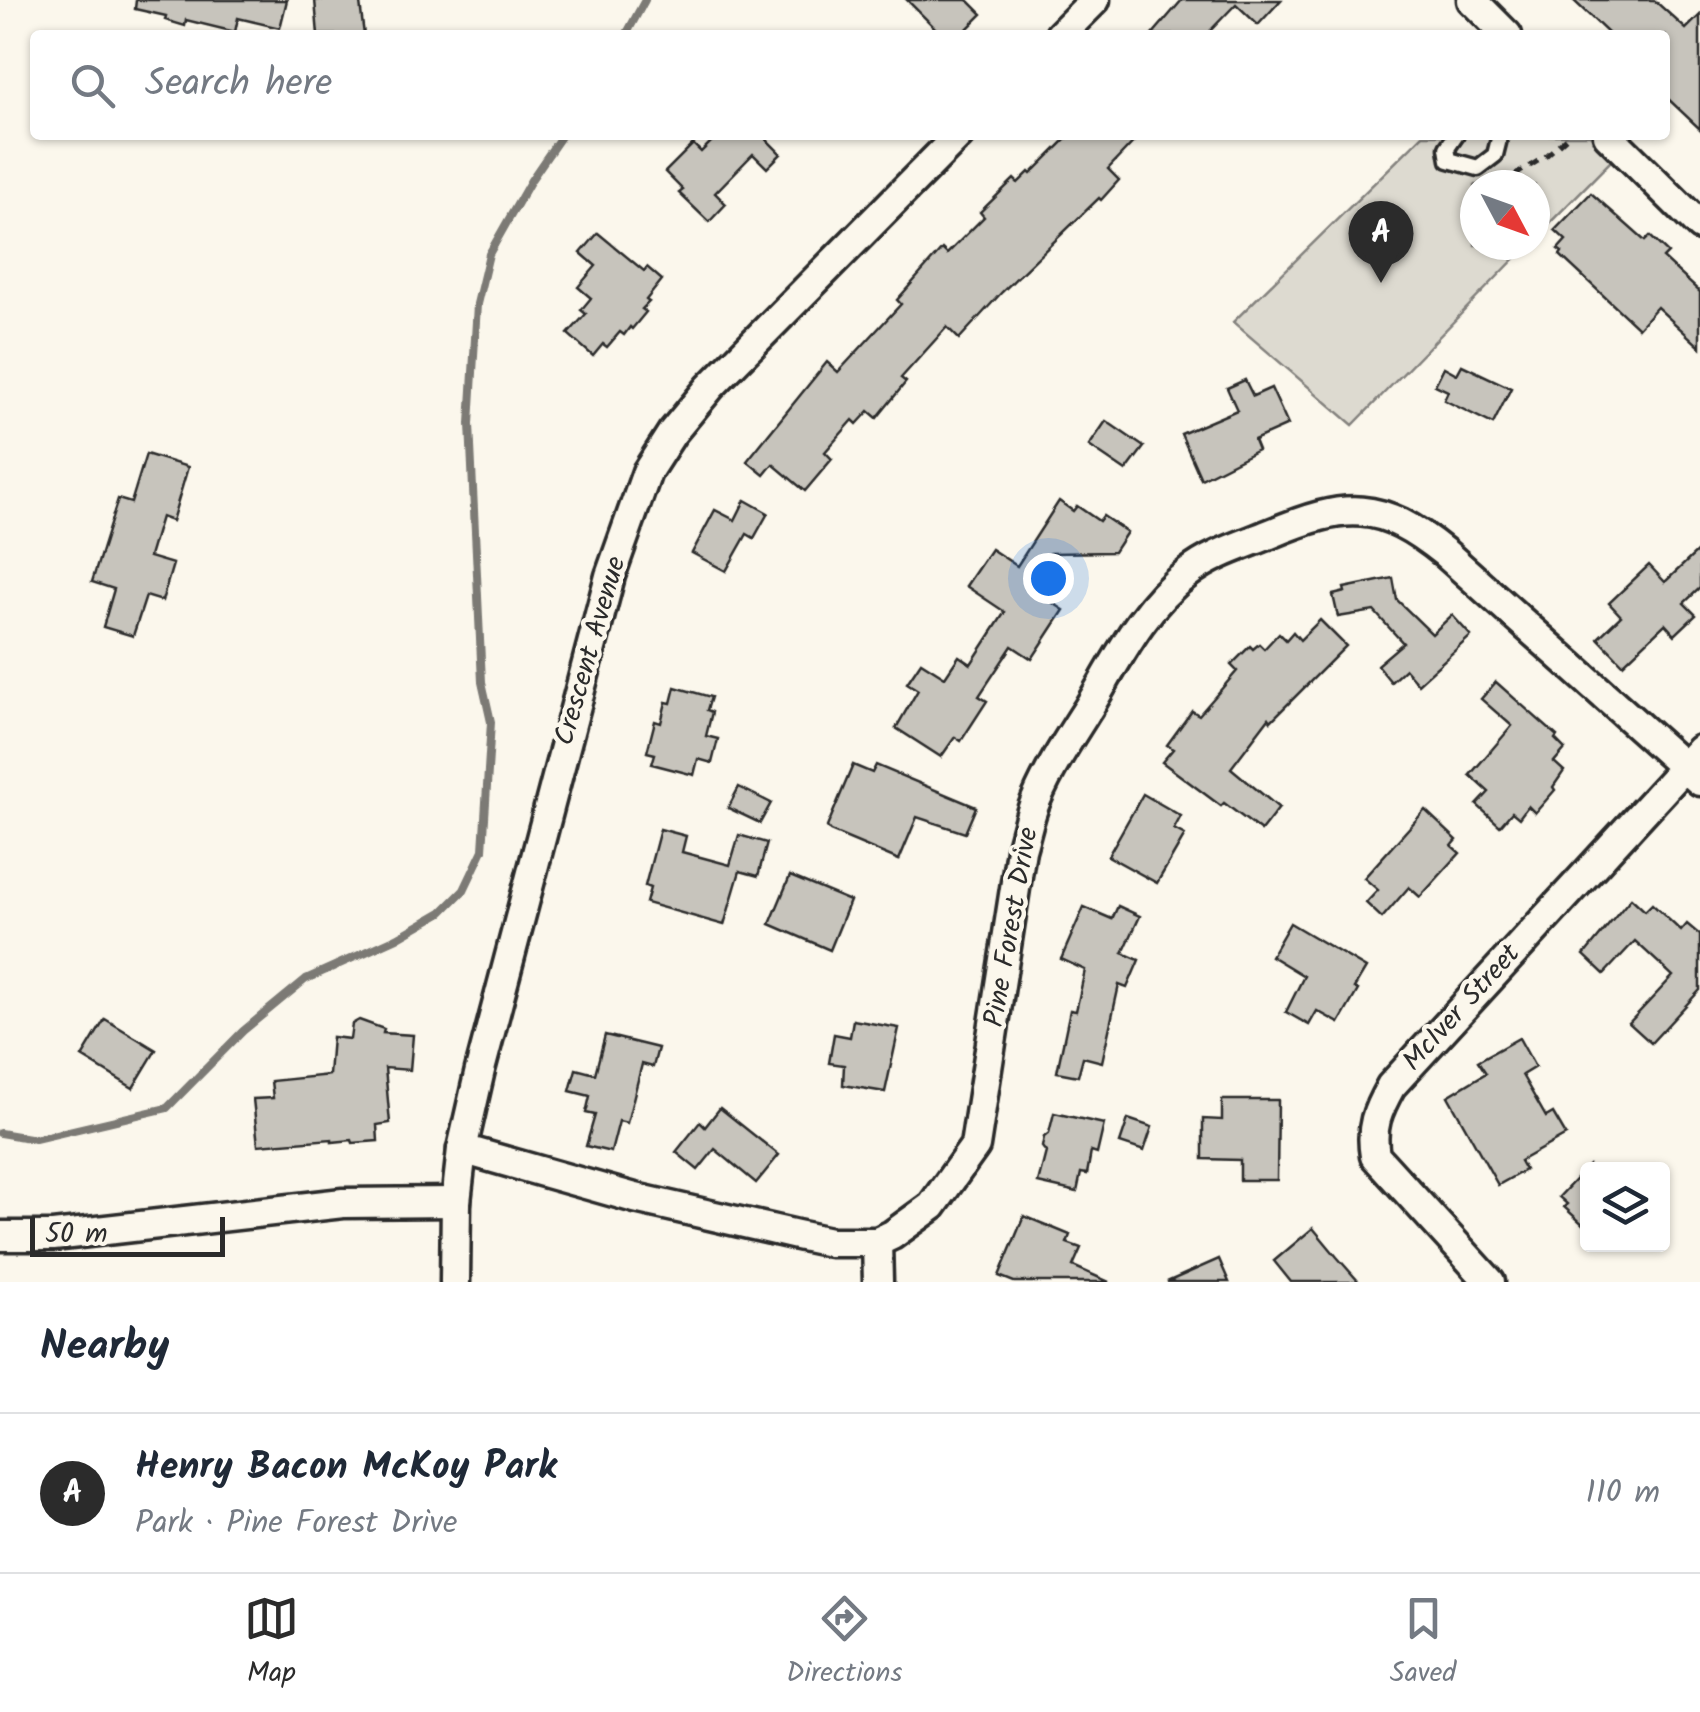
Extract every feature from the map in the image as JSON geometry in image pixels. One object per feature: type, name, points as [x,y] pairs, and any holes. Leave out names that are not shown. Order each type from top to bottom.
[{"type":"street","points":[[1065,30],[1095,0]]},
{"type":"street","points":[[1472,0],[1502,30]]},
{"type":"street","name":"Crescent Avenue","points":[[455,1282],[456,1202],[462,1149],[498,996],[610,576],[648,472],[672,433],[710,387],[954,140]]},
{"type":"street","points":[[1613,140],[1700,226]]},
{"type":"street","name":"Pine Forest Drive","points":[[877,1242],[932,1206],[975,1146],[1020,850],[1050,770],[1133,632],[1161,598],[1210,559],[1318,514],[1361,510],[1389,517],[1407,525],[1445,553],[1695,766]]},
{"type":"street","name":"McIver Street","points":[[1490,1282],[1376,1156],[1372,1136],[1375,1114],[1392,1086],[1695,766]]},
{"type":"street","points":[[462,1149],[617,1193],[779,1231],[830,1242],[877,1242],[878,1282]]},
{"type":"street","points":[[0,1236],[53,1236],[343,1203],[456,1202]]},
{"type":"lane","points":[[1453,140],[1447,148],[1450,160],[1478,168],[1494,155],[1498,140]]},
{"type":"path","points":[[1523,170],[1564,140]]},
{"type":"shaded area","points":[[1418,140],[1595,140],[1614,158],[1550,223],[1550,170],[1460,170],[1460,260],[1513,260],[1353,425],[1233,322]]},
{"type":"building","points":[[136,0],[287,0],[280,28],[238,18],[235,30],[186,20],[185,26],[165,20],[166,16],[135,9]]},
{"type":"building","points":[[315,0],[360,3],[363,30],[318,30]]},
{"type":"building","points":[[907,0],[968,0],[982,14],[966,30],[937,30]]},
{"type":"building","points":[[1182,0],[1281,0],[1258,25],[1236,4],[1211,30],[1156,30]]},
{"type":"building","points":[[1573,0],[1654,0],[1686,29],[1700,15],[1700,129],[1670,101],[1670,30],[1605,30]]},
{"type":"building","points":[[713,140],[767,140],[781,154],[767,168],[753,154],[715,193],[726,204],[709,222],[679,193],[683,190],[665,172],[693,144],[701,152]]},
{"type":"building","points":[[1065,140],[1135,140],[1108,169],[1119,180],[1101,200],[1002,292],[959,339],[947,327],[901,378],[906,382],[877,418],[869,411],[857,424],[853,420],[825,452],[832,459],[805,491],[773,464],[764,475],[747,461],[827,362],[838,372],[901,304],[897,300],[942,249],[947,254],[984,217],[980,212],[1014,179],[1018,183]]},
{"type":"building","points":[[1591,193],[1645,241],[1650,236],[1668,253],[1663,258],[1700,292],[1700,347],[1657,307],[1638,328],[1560,255],[1558,249],[1566,240],[1555,230]]},
{"type":"building","points":[[598,233],[644,271],[647,267],[662,280],[646,300],[649,302],[642,309],[646,312],[632,329],[624,335],[620,332],[593,356],[568,334],[586,314],[581,310],[591,298],[578,287],[596,266],[581,253]]},
{"type":"building","points":[[1462,365],[1511,388],[1493,424],[1444,400],[1448,391],[1435,385],[1444,367],[1457,374]]},
{"type":"building","points":[[1245,380],[1253,396],[1271,388],[1288,425],[1254,440],[1258,450],[1201,479],[1181,434],[1237,410],[1227,388]]},
{"type":"building","points":[[1106,421],[1144,447],[1126,471],[1089,446]]},
{"type":"building","points":[[146,454],[188,467],[172,521],[161,517],[149,557],[173,564],[162,601],[146,596],[133,636],[103,627],[114,589],[92,582],[118,499],[131,503]]},
{"type":"building","points":[[745,500],[768,513],[754,538],[747,534],[726,571],[692,553],[715,510],[735,520]]},
{"type":"building","points":[[1059,501],[1073,511],[1077,506],[1099,521],[1103,516],[1127,532],[1114,552],[1050,553],[1028,587],[1064,610],[1032,659],[1012,646],[979,696],[987,701],[961,741],[955,737],[941,757],[896,728],[918,690],[907,683],[921,662],[945,677],[959,656],[971,664],[1005,612],[966,586],[991,549],[1017,566]]},
{"type":"building","points":[[1700,549],[1700,588],[1684,603],[1696,615],[1675,635],[1665,624],[1623,664],[1598,638],[1621,616],[1609,603],[1649,565],[1665,582]]},
{"type":"building","points":[[1393,578],[1397,600],[1432,634],[1452,615],[1471,636],[1418,684],[1405,669],[1391,682],[1377,665],[1403,643],[1374,611],[1338,617],[1333,595],[1345,592],[1344,588]]},
{"type":"building","points":[[1320,620],[1346,646],[1271,721],[1269,718],[1231,768],[1279,808],[1261,831],[1162,762],[1173,749],[1167,745],[1192,711],[1199,715],[1237,671],[1231,665],[1250,646],[1253,649],[1259,644],[1264,649],[1279,633],[1286,640],[1293,632],[1300,640]]},
{"type":"building","points":[[1496,682],[1557,736],[1555,739],[1565,749],[1554,762],[1564,771],[1553,787],[1555,790],[1535,813],[1528,806],[1519,818],[1512,812],[1500,826],[1477,805],[1489,792],[1470,775],[1512,726],[1481,699]]},
{"type":"building","points":[[675,687],[711,697],[706,736],[718,739],[712,763],[698,759],[694,775],[652,764],[655,754],[647,752],[655,721],[661,723]]},
{"type":"building","points":[[853,765],[872,773],[876,765],[976,807],[965,833],[917,817],[899,860],[830,831],[827,827]]},
{"type":"building","points":[[739,787],[771,803],[760,823],[728,808]]},
{"type":"building","points":[[1143,794],[1181,816],[1174,829],[1185,835],[1157,883],[1108,856]]},
{"type":"building","points":[[1425,810],[1457,840],[1452,846],[1460,853],[1420,897],[1409,887],[1382,918],[1366,903],[1378,890],[1364,878]]},
{"type":"building","points":[[660,829],[686,836],[682,852],[730,865],[739,835],[767,843],[758,876],[740,871],[724,925],[646,903],[650,888],[645,886]]},
{"type":"building","points":[[790,876],[850,901],[830,950],[770,924]]},
{"type":"building","points":[[1631,898],[1645,911],[1652,904],[1681,931],[1687,924],[1700,935],[1700,990],[1651,1043],[1629,1023],[1673,976],[1635,941],[1604,974],[1584,955]]},
{"type":"building","points":[[1118,906],[1140,916],[1123,953],[1139,960],[1127,988],[1119,985],[1102,1062],[1083,1057],[1078,1076],[1057,1072],[1070,1010],[1076,1011],[1085,970],[1061,959],[1084,907],[1112,919]]},
{"type":"building","points":[[1290,923],[1366,968],[1339,1023],[1317,1011],[1309,1025],[1286,1012],[1304,976],[1271,956]]},
{"type":"building","points":[[105,1019],[156,1050],[133,1088],[82,1057]]},
{"type":"building","points":[[359,1020],[384,1029],[383,1033],[413,1035],[410,1070],[385,1068],[390,1123],[377,1125],[378,1141],[353,1143],[332,1139],[258,1145],[253,1099],[273,1098],[271,1081],[329,1075],[332,1037],[350,1039],[352,1024]]},
{"type":"building","points":[[853,1020],[899,1028],[885,1092],[843,1085],[844,1065],[829,1063],[834,1034],[850,1037]]},
{"type":"building","points":[[605,1035],[658,1048],[653,1067],[642,1064],[627,1123],[619,1121],[611,1152],[586,1146],[595,1115],[586,1113],[590,1096],[570,1091],[576,1069],[595,1074]]},
{"type":"building","points":[[1519,1038],[1535,1067],[1522,1075],[1546,1117],[1553,1113],[1566,1135],[1520,1161],[1525,1170],[1498,1185],[1448,1096],[1486,1073],[1478,1061]]},
{"type":"building","points":[[1222,1100],[1278,1100],[1277,1180],[1240,1180],[1240,1160],[1203,1159],[1203,1119],[1222,1120]]},
{"type":"building","points":[[720,1108],[779,1155],[756,1183],[715,1149],[698,1170],[676,1152],[700,1122],[705,1127]]},
{"type":"building","points":[[1054,1113],[1104,1124],[1097,1154],[1091,1152],[1087,1174],[1081,1173],[1077,1192],[1038,1183],[1046,1152],[1042,1147],[1044,1137],[1049,1133]]},
{"type":"building","points":[[1128,1119],[1152,1127],[1144,1151],[1120,1143]]},
{"type":"building","points":[[1580,1175],[1580,1222],[1564,1207],[1567,1204],[1559,1197]]},
{"type":"building","points":[[1024,1216],[1070,1235],[1067,1243],[1081,1248],[1073,1266],[1109,1282],[1014,1282],[999,1276]]},
{"type":"building","points":[[1313,1228],[1359,1282],[1291,1282],[1274,1261]]},
{"type":"building","points":[[1219,1259],[1229,1282],[1167,1282]]},
{"type":"waterway","points":[[629,30],[645,0]]},
{"type":"waterway","points":[[0,1133],[35,1139],[167,1108],[243,1031],[306,979],[397,938],[442,912],[464,890],[483,850],[491,722],[482,682],[470,424],[477,304],[489,254],[559,140]]},
{"type":"place","name":"Henry Bacon McKoy Park","points":[[1381,283]]}]
